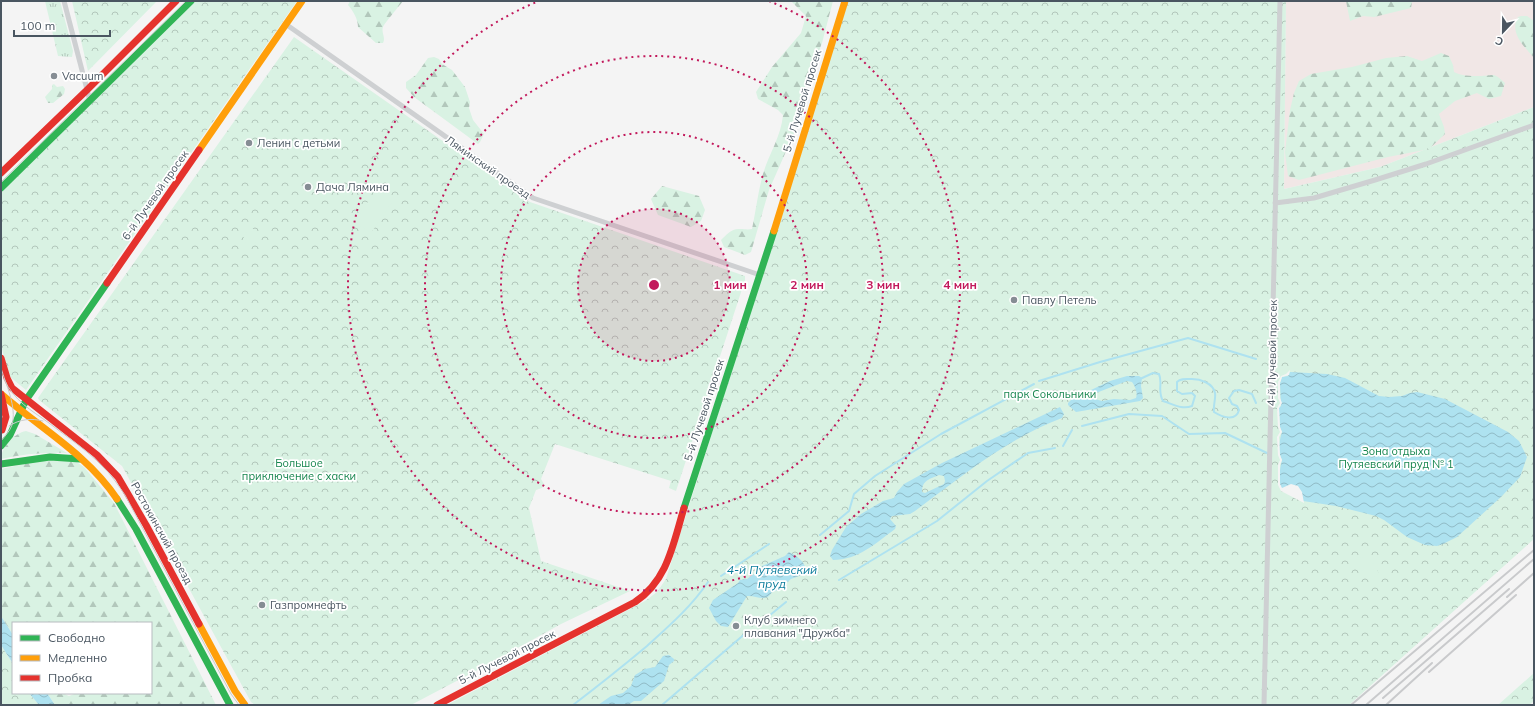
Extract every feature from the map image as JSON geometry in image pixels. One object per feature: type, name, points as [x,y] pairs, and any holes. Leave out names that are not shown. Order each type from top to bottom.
[{"type":"main road","points":[[1,173],[176,1]]},
{"type":"main road","points":[[1,188],[191,1]]},
{"type":"main road","name":"6-й Лучевой просек","points":[[1,446],[10,435],[26,400],[287,25],[302,1]]},
{"type":"main road","name":"5-й Лучевой просек","points":[[437,705],[635,602],[649,593],[659,579],[666,565],[760,275],[845,1]]},
{"type":"main road","name":"Ростокинский проезд","points":[[1,358],[7,378],[12,388],[92,450],[118,477],[146,524],[235,691],[245,705]]},
{"type":"main road","points":[[1,394],[6,417],[1,430]]},
{"type":"main road","name":"Ростокинский проезд","points":[[1,394],[20,412],[83,460],[101,477],[118,500],[136,529],[230,705]]},
{"type":"main road","points":[[1,430],[20,412]]},
{"type":"main road","points":[[1,464],[25,459],[49,457],[70,457],[83,460]]},
{"type":"street","points":[[64,1],[90,101]]},
{"type":"street","name":"4-й Лучевой просек","points":[[1264,705],[1280,1]]},
{"type":"street","name":"Ляминский проезд","points":[[287,25],[533,198],[760,275]]},
{"type":"street","points":[[1275,203],[1314,198],[1375,180],[1434,162],[1534,124]]},
{"type":"shaded area","points":[[1286,1],[1534,1],[1534,107],[1380,167],[1284,189]]},
{"type":"green space","points":[[45,1],[60,1],[73,51],[72,57],[58,56]]},
{"type":"green space","points":[[72,1],[157,1],[88,71]]},
{"type":"green space","points":[[194,1],[297,1],[26,390],[9,376],[1,345],[1,193]]},
{"type":"green space","points":[[350,1],[403,1],[383,27],[383,43],[376,43],[358,27],[355,15],[348,5]]},
{"type":"green space","points":[[791,1],[833,1],[822,43],[796,110],[795,131],[769,190],[751,252],[745,255],[724,247],[721,240],[729,232],[734,230],[752,229],[763,174],[780,131],[783,115],[778,110],[758,99],[756,92],[772,67],[801,33],[806,16]]},
{"type":"green space","name":"парк Сокольники","points":[[848,1],[1286,1],[1284,189],[1380,167],[1534,107],[1534,539],[1349,705],[447,705],[645,601],[657,592],[666,579]]},
{"type":"green space","points":[[1346,1],[1412,2],[1411,8],[1374,17],[1363,16],[1350,21]]},
{"type":"green space","points":[[1527,16],[1534,21],[1534,58],[1516,34],[1516,23],[1518,17]]},
{"type":"green space","name":"Большое приключение с хаски","points":[[294,37],[530,202],[745,276],[745,280],[676,491],[669,488],[671,481],[555,444],[541,479],[544,484],[542,488],[536,490],[529,508],[541,561],[630,591],[561,624],[411,705],[255,705],[251,702],[122,466],[38,398]]},
{"type":"green space","points":[[1441,53],[1449,56],[1454,72],[1469,76],[1493,75],[1498,77],[1505,83],[1501,96],[1489,99],[1477,93],[1455,101],[1439,114],[1445,134],[1429,149],[1388,157],[1299,180],[1288,176],[1285,152],[1290,110],[1294,93],[1299,81],[1311,74],[1352,67],[1386,58],[1407,56],[1422,61]]},
{"type":"green space","points":[[434,57],[439,59],[442,64],[452,70],[465,87],[470,102],[469,108],[473,120],[484,134],[478,144],[414,97],[406,88],[406,82],[416,75],[428,58]]},
{"type":"green space","points":[[54,84],[57,87],[63,86],[65,89],[64,94],[53,103],[48,103],[45,97],[52,89],[52,85]]},
{"type":"green space","points":[[662,186],[699,196],[705,210],[701,221],[691,227],[658,215],[651,199]]},
{"type":"green space","points":[[376,190],[392,202],[371,233],[354,222]]},
{"type":"green space","points":[[251,227],[260,234],[255,244],[251,246],[243,241],[243,239],[248,228]]},
{"type":"green space","points":[[26,431],[35,434],[67,453],[34,454],[1,459],[3,450],[9,442],[21,432]]},
{"type":"green space","points":[[38,461],[75,461],[84,467],[114,503],[216,705],[55,705],[48,694],[64,694],[69,696],[74,694],[152,694],[152,622],[12,622],[12,633],[1,616],[1,469]]},
{"type":"green space","points":[[1367,554],[1379,573],[1368,580],[1356,561]]},
{"type":"green space","points":[[1,645],[12,662],[12,694],[30,694],[39,705],[1,705]]},
{"type":"green space","points":[[1534,673],[1534,701],[1529,705],[1498,705]]},
{"type":"water","points":[[1290,372],[1327,374],[1345,378],[1379,396],[1402,396],[1417,392],[1445,399],[1508,432],[1519,441],[1527,457],[1520,477],[1501,497],[1457,537],[1437,546],[1425,545],[1407,537],[1376,516],[1336,506],[1303,501],[1281,488],[1280,481],[1282,460],[1279,450],[1282,432],[1280,427],[1279,408],[1281,406],[1280,383],[1282,377],[1288,376]]},
{"type":"water","points":[[1127,376],[1139,376],[1142,378],[1141,386],[1143,398],[1140,401],[1076,412],[1068,405],[1072,399],[1110,381]],"holes":[[[1127,381],[1132,382],[1136,390],[1136,398],[1130,400],[1114,399],[1102,401],[1095,399],[1096,393]]]},
{"type":"water","points":[[1060,407],[1064,414],[1062,418],[1042,426],[1004,447],[910,514],[892,516],[890,519],[896,526],[895,529],[874,545],[851,557],[833,560],[830,556],[832,550],[846,527],[861,514],[883,501],[894,498],[904,484],[942,463]],"holes":[[[939,475],[944,476],[944,484],[925,493],[922,492],[923,485],[927,480]]]},
{"type":"water","name":"4-й Путяевский пруд","points":[[789,552],[803,563],[806,569],[804,574],[791,579],[767,597],[761,598],[747,596],[728,627],[721,626],[716,621],[709,608],[713,600],[738,583],[740,580],[747,579],[760,570],[762,566],[785,556]]},
{"type":"water","points":[[1,616],[12,633],[12,662],[1,645]]},
{"type":"water","points":[[669,655],[674,659],[674,661],[669,665],[664,681],[641,701],[634,701],[628,705],[598,705],[611,696],[623,693],[631,686],[635,675],[645,669],[655,667],[663,656]]},
{"type":"water","points":[[30,694],[48,694],[55,705],[39,705]]},
{"type":"pier","points":[[1290,370],[1289,375],[1282,377],[1280,383],[1280,398],[1282,403],[1279,408],[1280,427],[1282,432],[1279,437],[1280,455],[1282,460],[1280,465],[1280,484],[1282,488],[1291,484],[1298,486],[1302,492],[1304,503],[1281,491],[1278,485],[1278,465],[1280,460],[1278,455],[1277,437],[1280,432],[1278,427],[1277,408],[1280,403],[1278,398],[1278,382],[1281,376]]},
{"type":"waterway","points":[[1039,381],[1100,362],[1188,338],[1256,359]]},
{"type":"waterway","points":[[1140,379],[1153,373],[1159,374],[1160,394],[1163,401],[1185,407],[1192,406],[1195,396],[1192,393],[1182,394],[1177,391],[1177,382],[1182,379],[1195,379],[1206,382],[1212,387],[1215,393],[1214,412],[1225,417],[1235,416],[1239,410],[1237,406],[1232,404],[1229,398],[1234,391],[1239,390],[1252,394],[1256,403]]},
{"type":"waterway","points":[[820,535],[849,511],[854,494],[875,476],[941,434],[1034,384]]},
{"type":"waterway","points":[[1082,426],[1129,414],[1162,416],[1189,434],[1225,433],[1267,453]]},
{"type":"waterway","points":[[1063,446],[1072,430]]},
{"type":"waterway","points":[[839,580],[937,521],[987,481],[1028,453],[1055,448]]},
{"type":"waterway","points":[[721,576],[769,544]]},
{"type":"waterway","points":[[573,705],[655,639],[687,608],[708,582]]},
{"type":"waterway","points":[[764,620],[786,602]]},
{"type":"waterway","points":[[662,705],[747,632]]},
{"type":"tram line","points":[[1,182],[186,1]]},
{"type":"tram line","points":[[1,368],[13,411],[12,425],[1,441]]},
{"type":"tram line","points":[[4,379],[8,387],[18,399],[90,454],[111,476],[125,495],[231,694],[239,705]]},
{"type":"tram line","points":[[9,426],[26,420],[43,421]]},
{"type":"railway","points":[[1351,705],[1534,550]]},
{"type":"railway","points":[[1366,705],[1534,559]]},
{"type":"railway","points":[[1507,597],[1534,573]]},
{"type":"railway","points":[[1383,698],[1509,589]]},
{"type":"railway","points":[[1429,672],[1516,595]]},
{"type":"railway","points":[[1386,705],[1432,663]]},
{"type":"traffic: fast","points":[[1,188],[191,1]]},
{"type":"traffic: fast","points":[[684,508],[774,231]]},
{"type":"traffic: fast","points":[[1,446],[10,435],[26,400],[107,283]]},
{"type":"traffic: fast","points":[[1,464],[50,457],[80,459]]},
{"type":"traffic: fast","points":[[117,499],[136,529],[230,705]]},
{"type":"traffic: slow","points":[[199,150],[302,1]]},
{"type":"traffic: slow","points":[[774,231],[845,1]]},
{"type":"traffic: slow","points":[[1,394],[78,455],[105,483],[117,499]]},
{"type":"traffic: slow","points":[[199,624],[235,691],[245,705]]},
{"type":"traffic: jam","points":[[1,173],[176,1]]},
{"type":"traffic: jam","points":[[107,283],[199,150]]},
{"type":"traffic: jam","points":[[1,358],[7,378],[12,388],[97,455],[118,477],[146,525],[199,624]]},
{"type":"traffic: jam","points":[[1,394],[6,417],[2,430]]},
{"type":"traffic: jam","points":[[437,705],[635,602],[646,593],[662,572],[668,560],[684,508]]},
{"type":"place","name":"Vacuum","points":[[54,76]]},
{"type":"place","name":"Ленин с детьми","points":[[249,143]]},
{"type":"place","name":"Дача Лямина","points":[[308,187]]},
{"type":"place","name":"Павлу Петель","points":[[1014,300]]},
{"type":"place","name":"Газпромнефть","points":[[262,605]]},
{"type":"place","name":"Клуб зимнего плавания \"Дружба\"","points":[[736,626]]},
{"type":"park label","name":"Зона отдыха Путяевский пруд № 1","points":[[1396,457]]}]
